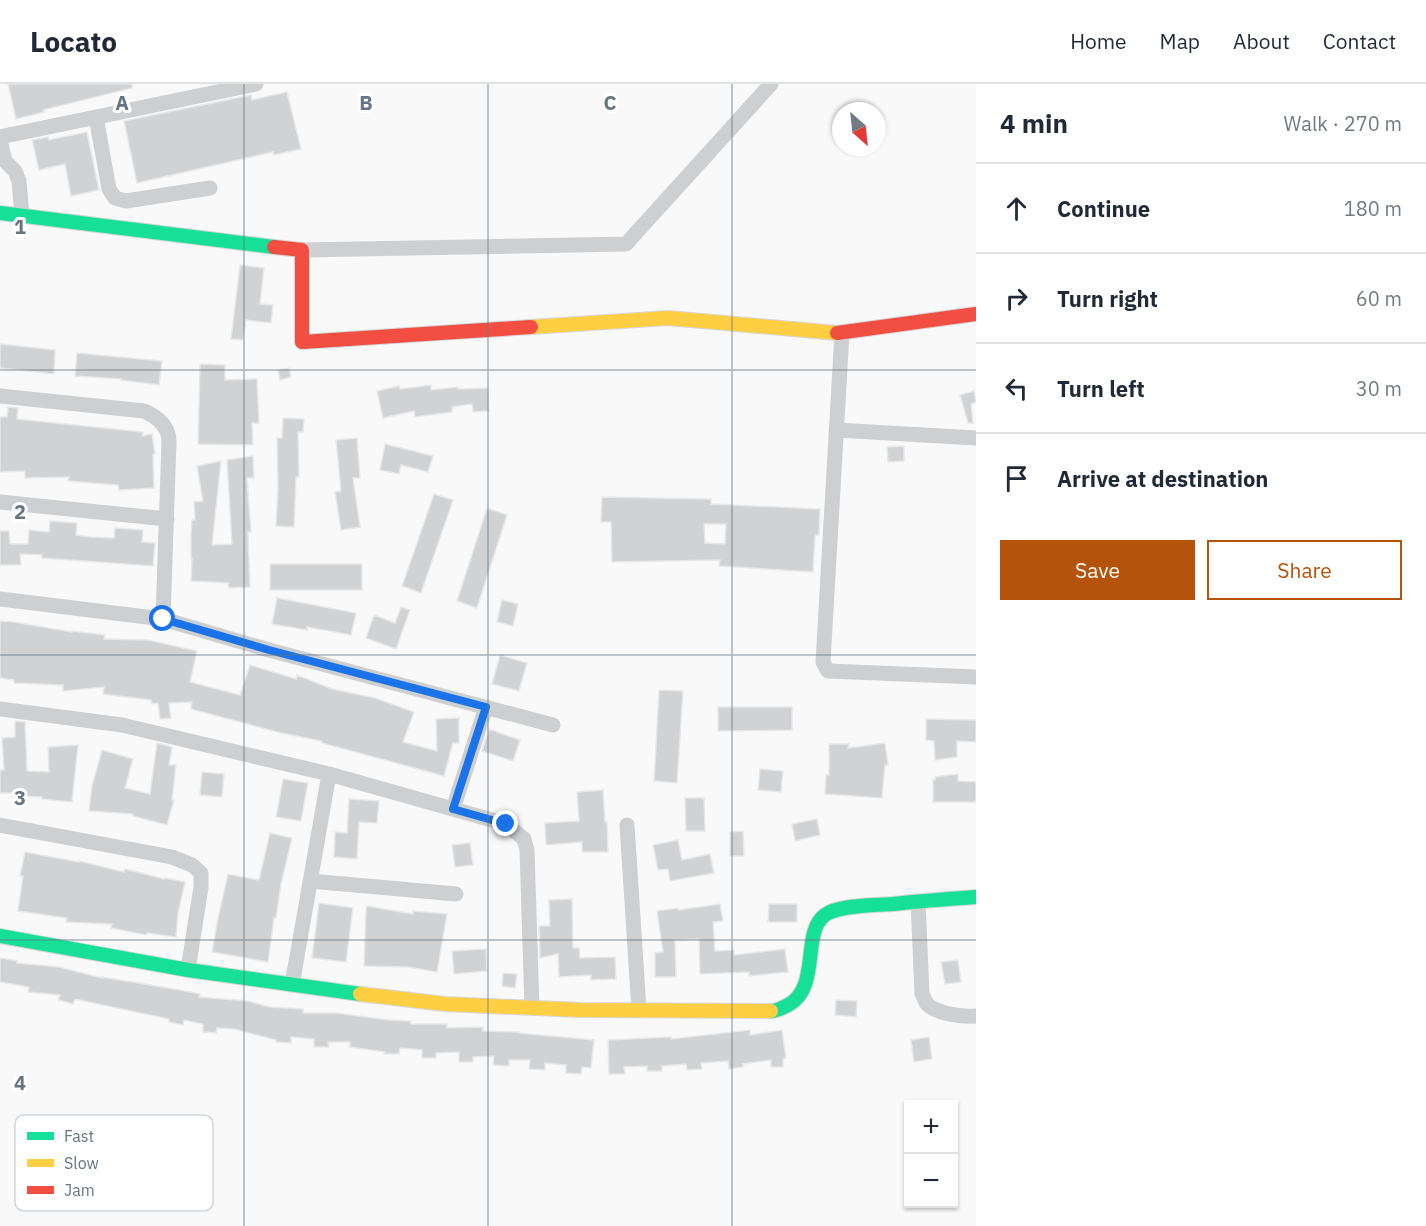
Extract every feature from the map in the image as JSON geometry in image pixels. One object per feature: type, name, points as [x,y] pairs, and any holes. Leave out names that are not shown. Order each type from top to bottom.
[{"type":"street","points":[[22,216],[19,181],[15,171],[2,167],[0,139],[256,84]]},
{"type":"street","points":[[0,213],[302,250],[626,244],[771,84]]},
{"type":"street","points":[[96,117],[109,189],[115,198],[126,201],[210,188]]},
{"type":"street","points":[[302,250],[302,342],[668,318],[842,333],[976,314]]},
{"type":"street","points":[[842,333],[823,662],[828,671],[976,677]]},
{"type":"street","points":[[0,396],[144,411],[161,421],[169,434],[163,619]]},
{"type":"street","points":[[836,430],[976,438]]},
{"type":"street","points":[[0,502],[166,519]]},
{"type":"street","points":[[0,599],[163,619],[269,650],[553,725]]},
{"type":"street","points":[[453,809],[486,707]]},
{"type":"street","points":[[0,709],[122,725],[329,774],[506,824],[524,839],[527,850],[532,1008]]},
{"type":"street","points":[[292,985],[329,774]]},
{"type":"street","points":[[0,825],[172,857],[192,865],[201,873],[201,887],[188,969]]},
{"type":"street","points":[[627,825],[639,1010]]},
{"type":"street","points":[[310,881],[456,894]]},
{"type":"street","points":[[0,936],[292,985],[445,1004],[580,1010],[777,1011],[796,1001],[805,988],[816,926],[824,915],[837,909],[976,897]]},
{"type":"street","points":[[918,901],[922,994],[927,1004],[942,1012],[976,1016]]},
{"type":"building","points":[[8,84],[132,84],[132,88],[16,119]]},
{"type":"building","points":[[287,92],[301,149],[274,155],[273,152],[137,183],[124,121],[251,95],[252,100]]},
{"type":"building","points":[[87,132],[99,190],[71,196],[65,164],[39,170],[32,140],[48,137],[49,140]]},
{"type":"building","points":[[240,265],[264,268],[260,304],[273,305],[271,323],[246,320],[243,340],[231,339]]},
{"type":"building","points":[[0,344],[55,350],[54,374],[0,368]]},
{"type":"building","points":[[77,353],[162,361],[159,385],[121,379],[75,376]]},
{"type":"building","points":[[200,364],[225,365],[225,380],[257,379],[259,423],[252,423],[253,445],[198,444]]},
{"type":"building","points":[[289,368],[291,377],[280,380],[278,370]]},
{"type":"building","points":[[431,385],[431,390],[458,387],[458,389],[488,388],[489,411],[473,412],[472,404],[452,407],[452,412],[415,417],[414,411],[383,418],[377,391],[399,386],[400,389]]},
{"type":"building","points":[[974,391],[976,402],[971,404],[973,423],[968,423],[960,395]]},
{"type":"building","points":[[8,407],[18,408],[17,419],[143,432],[142,436],[152,434],[155,454],[153,454],[154,488],[119,490],[118,485],[68,481],[69,477],[25,478],[25,471],[0,472],[0,417],[7,417]]},
{"type":"building","points":[[283,418],[304,419],[303,432],[298,432],[299,477],[296,477],[294,527],[276,526],[277,438],[282,438]]},
{"type":"building","points":[[357,438],[360,478],[353,478],[360,527],[341,530],[335,492],[341,491],[336,440]]},
{"type":"building","points":[[385,444],[433,456],[428,472],[401,465],[399,474],[380,470]]},
{"type":"building","points":[[904,446],[904,461],[888,462],[887,447]]},
{"type":"building","points":[[253,456],[254,478],[247,478],[251,532],[248,532],[250,587],[229,588],[228,583],[191,581],[194,502],[203,501],[197,466],[221,461],[212,545],[232,544],[227,460]]},
{"type":"building","points":[[434,494],[453,500],[421,593],[402,586]]},
{"type":"building","points":[[602,497],[711,499],[711,504],[820,509],[819,535],[815,535],[813,572],[719,566],[720,560],[612,562],[611,522],[601,522]],"holes":[[[704,524],[726,524],[725,544],[705,543]]]},
{"type":"building","points":[[487,508],[507,515],[477,608],[457,601]]},
{"type":"building","points":[[50,521],[77,523],[76,535],[90,537],[114,538],[115,528],[143,530],[142,542],[155,543],[153,566],[42,558],[42,555],[20,554],[21,565],[0,565],[0,531],[9,531],[10,544],[28,544],[29,530],[49,532]]},
{"type":"building","points":[[270,564],[362,564],[362,590],[270,590]]},
{"type":"building","points":[[277,598],[356,613],[351,635],[307,627],[307,630],[272,624]]},
{"type":"building","points":[[502,600],[518,604],[513,626],[497,622]]},
{"type":"building","points":[[401,607],[410,610],[396,649],[366,638],[374,615],[395,623]]},
{"type":"building","points":[[0,621],[105,635],[104,639],[148,640],[197,651],[190,682],[240,695],[250,665],[296,679],[297,675],[332,689],[375,698],[414,712],[403,742],[437,751],[436,719],[459,718],[459,743],[453,743],[444,776],[322,743],[322,741],[281,733],[191,709],[192,702],[169,703],[171,718],[160,719],[158,703],[152,704],[151,700],[103,694],[104,687],[63,691],[63,685],[14,683],[14,680],[0,678]]},
{"type":"building","points":[[500,655],[527,663],[519,691],[492,684]]},
{"type":"building","points":[[659,690],[683,691],[677,783],[654,781]]},
{"type":"building","points":[[718,707],[792,707],[792,730],[718,731]]},
{"type":"building","points":[[926,719],[976,720],[976,742],[957,741],[957,757],[935,760],[934,741],[926,740]]},
{"type":"building","points":[[15,721],[25,722],[27,771],[49,772],[48,747],[78,745],[72,802],[0,793],[0,770],[4,770],[2,738],[15,737]]},
{"type":"building","points":[[489,729],[520,740],[513,761],[482,751]]},
{"type":"building","points":[[157,743],[172,747],[169,765],[176,765],[172,800],[174,800],[167,825],[133,816],[133,814],[89,811],[92,786],[102,750],[133,759],[125,788],[150,794]]},
{"type":"building","points":[[885,743],[888,765],[885,765],[882,798],[825,794],[826,775],[829,775],[829,744],[849,744],[848,748]]},
{"type":"building","points":[[760,769],[783,771],[781,792],[758,790]]},
{"type":"building","points":[[202,772],[224,774],[222,797],[200,795]]},
{"type":"building","points":[[958,774],[958,781],[976,782],[976,802],[933,802],[935,777]]},
{"type":"building","points":[[283,779],[308,783],[301,821],[276,817]]},
{"type":"building","points":[[603,790],[608,852],[582,852],[582,842],[546,845],[545,823],[579,821],[577,792]]},
{"type":"building","points":[[685,798],[704,798],[705,831],[686,831]]},
{"type":"building","points":[[349,799],[379,801],[377,823],[359,822],[357,859],[334,857],[335,832],[347,833]]},
{"type":"building","points":[[817,819],[820,835],[795,841],[792,824]]},
{"type":"building","points":[[743,831],[744,856],[730,856],[730,832]]},
{"type":"building","points":[[270,833],[292,838],[276,918],[274,918],[268,962],[212,952],[228,874],[259,880]]},
{"type":"building","points":[[678,840],[682,860],[710,854],[714,873],[670,881],[668,869],[658,870],[653,845]]},
{"type":"building","points":[[470,843],[473,865],[455,867],[452,845]]},
{"type":"building","points":[[25,852],[185,882],[178,913],[176,937],[147,933],[146,935],[111,928],[112,924],[66,922],[67,918],[18,911],[23,876],[20,876]]},
{"type":"building","points":[[572,899],[573,948],[579,948],[580,958],[615,957],[616,979],[591,980],[591,975],[559,977],[558,954],[540,958],[539,926],[550,926],[549,900]]},
{"type":"building","points":[[319,903],[353,908],[346,962],[312,958]]},
{"type":"building","points":[[720,904],[723,921],[713,922],[715,951],[734,950],[734,955],[785,949],[788,972],[749,976],[749,972],[700,974],[699,939],[675,940],[676,977],[655,977],[655,953],[663,952],[657,911]]},
{"type":"building","points":[[769,904],[797,904],[797,922],[768,922]]},
{"type":"building","points":[[367,906],[413,914],[413,911],[447,914],[437,972],[408,967],[364,966]]},
{"type":"building","points":[[486,949],[487,971],[454,974],[452,951]]},
{"type":"building","points":[[0,958],[17,961],[17,963],[59,967],[102,978],[180,990],[200,994],[199,997],[303,1009],[303,1013],[337,1013],[411,1021],[411,1024],[447,1024],[447,1028],[483,1027],[483,1031],[519,1032],[594,1040],[591,1068],[582,1067],[581,1074],[566,1073],[566,1065],[545,1063],[545,1070],[529,1069],[530,1060],[509,1060],[509,1066],[493,1065],[494,1056],[473,1057],[473,1062],[459,1062],[459,1052],[436,1053],[436,1058],[422,1058],[422,1050],[400,1048],[399,1054],[384,1054],[385,1052],[350,1047],[350,1042],[328,1042],[329,1047],[314,1047],[314,1039],[291,1037],[291,1043],[276,1042],[276,1040],[234,1029],[217,1028],[216,1033],[203,1032],[203,1024],[184,1020],[183,1025],[169,1022],[169,1019],[75,999],[73,1004],[58,1000],[60,995],[28,992],[29,987],[0,982]]},
{"type":"building","points":[[958,960],[961,982],[945,984],[941,962]]},
{"type":"building","points":[[503,973],[517,974],[515,988],[502,986]]},
{"type":"building","points":[[836,1000],[857,1001],[856,1017],[835,1015]]},
{"type":"building","points":[[750,1030],[750,1035],[782,1030],[786,1058],[783,1059],[783,1067],[771,1067],[771,1060],[743,1064],[743,1067],[729,1069],[728,1061],[701,1063],[702,1069],[687,1070],[686,1064],[662,1066],[662,1071],[647,1071],[647,1066],[624,1067],[625,1074],[609,1074],[608,1040],[671,1037],[671,1039]]},
{"type":"building","points":[[929,1037],[932,1059],[914,1062],[911,1040]]},
{"type":"traffic: fast","points":[[0,213],[274,247]]},
{"type":"traffic: fast","points":[[771,1011],[788,1005],[798,997],[808,974],[814,934],[818,923],[825,915],[839,909],[858,906],[976,897]]},
{"type":"traffic: fast","points":[[0,936],[188,970],[360,994]]},
{"type":"traffic: slow","points":[[531,327],[668,318],[837,333]]},
{"type":"traffic: slow","points":[[360,994],[445,1004],[580,1010],[771,1011]]},
{"type":"traffic: jam","points":[[274,247],[302,250],[302,342],[531,327]]},
{"type":"traffic: jam","points":[[837,333],[976,314]]},
{"type":"route","points":[[163,619],[269,650],[486,707],[453,809],[506,824]]}]
